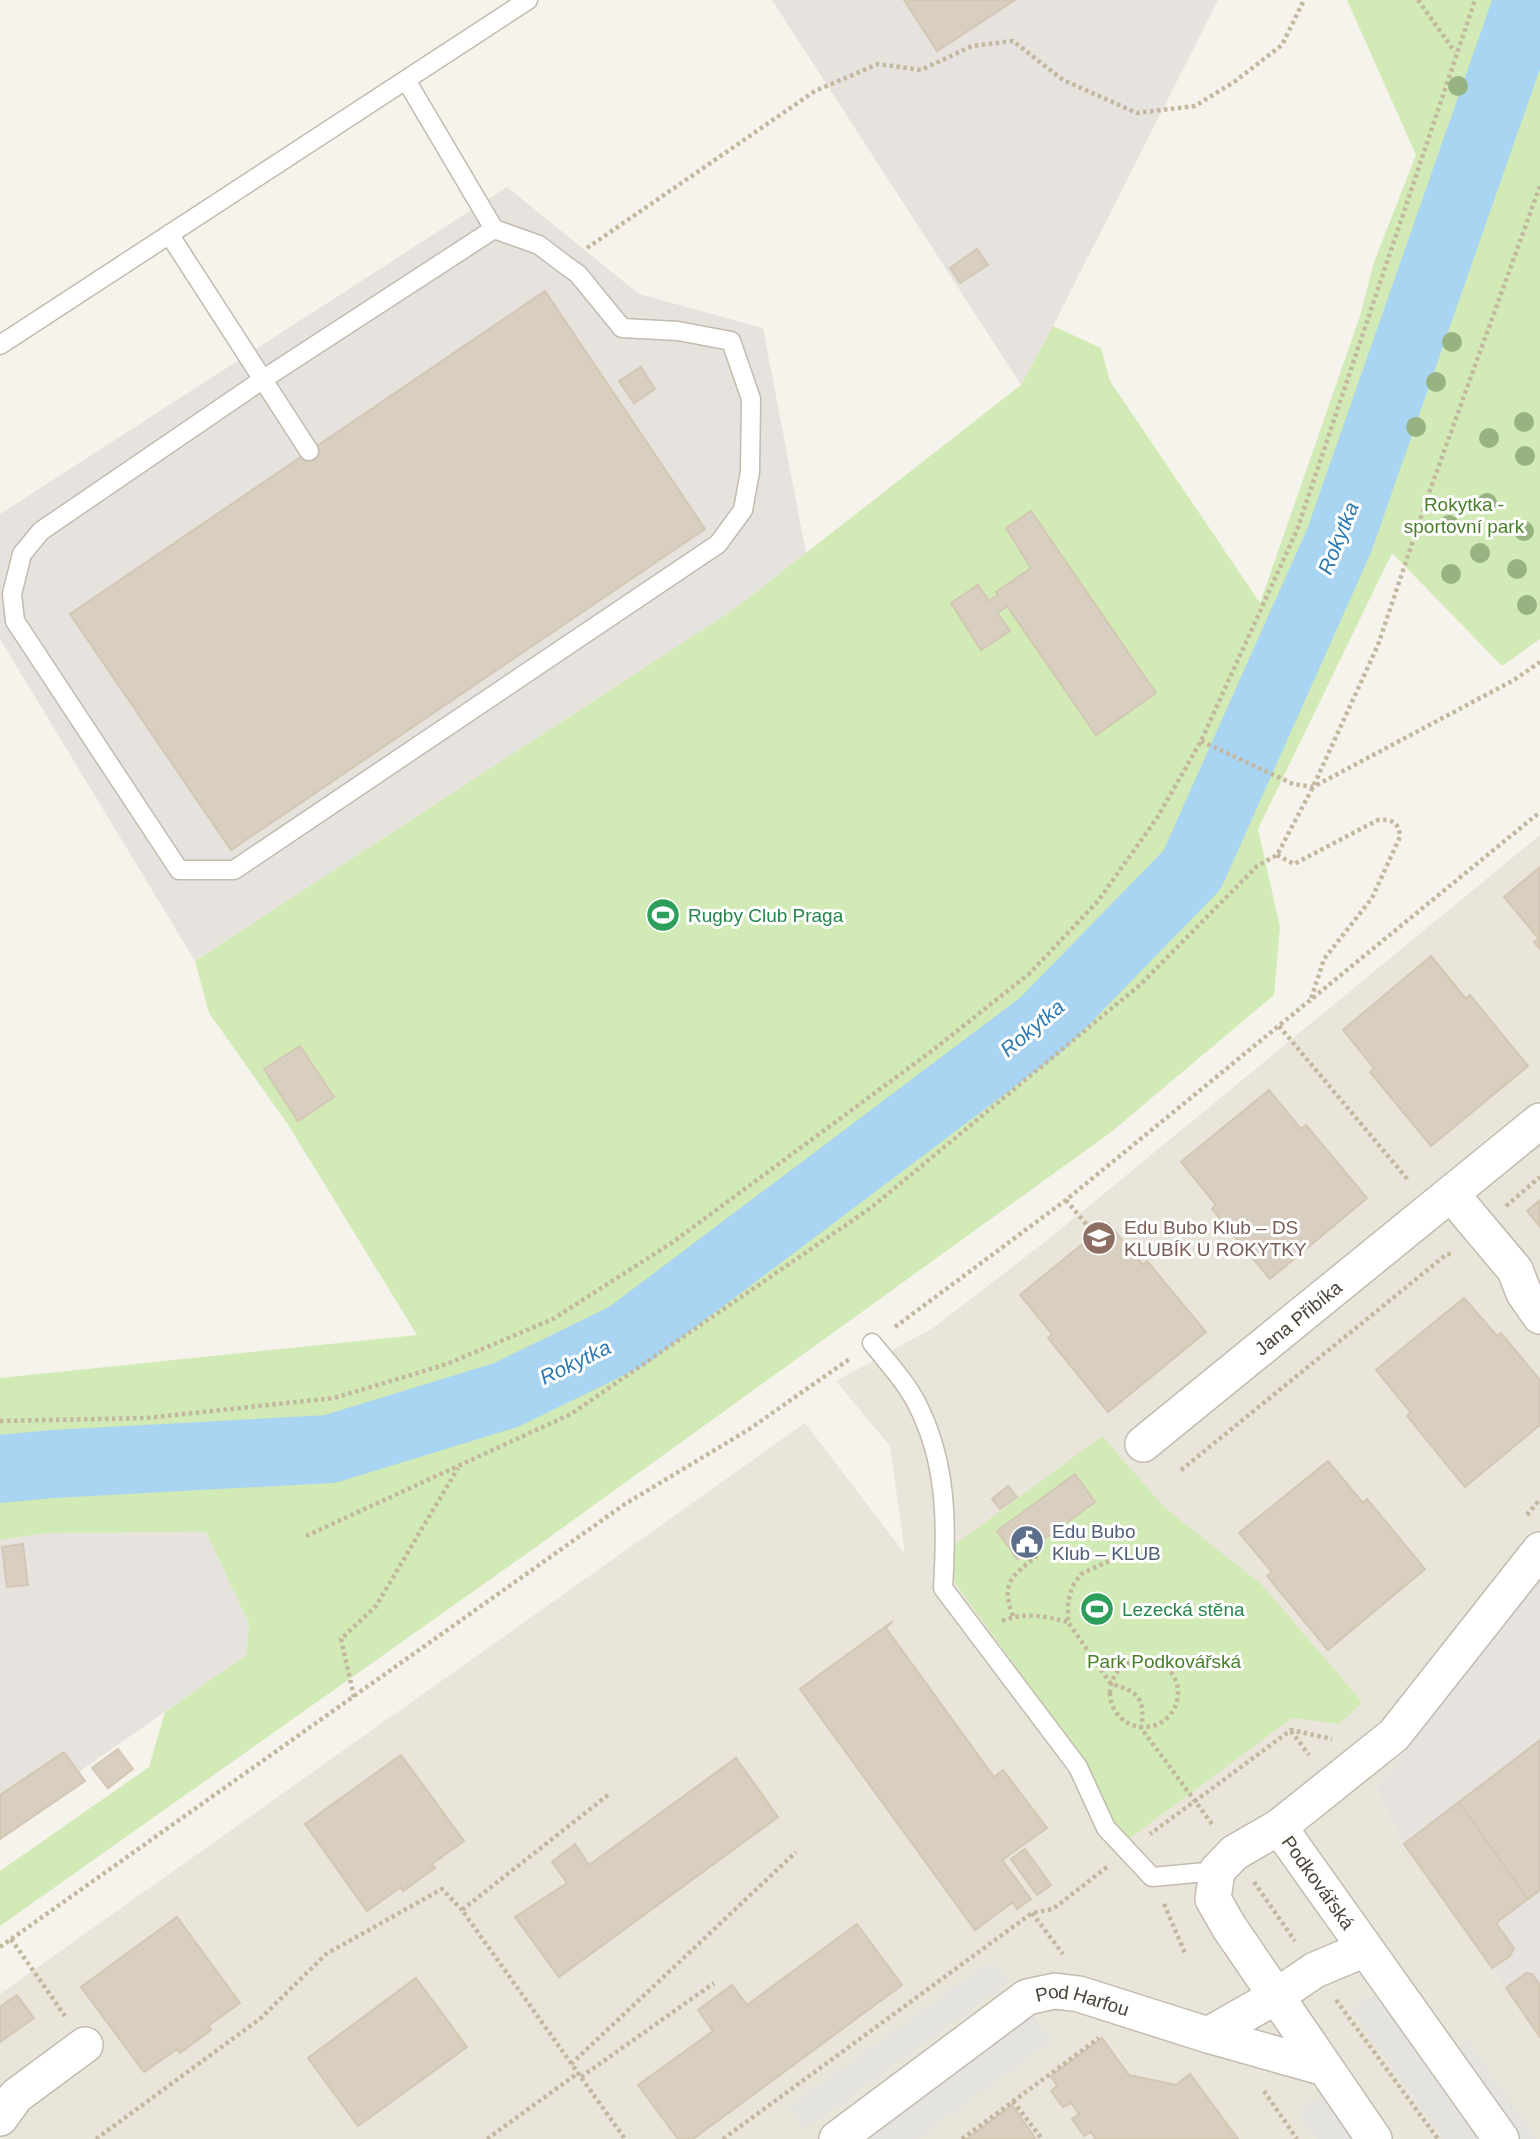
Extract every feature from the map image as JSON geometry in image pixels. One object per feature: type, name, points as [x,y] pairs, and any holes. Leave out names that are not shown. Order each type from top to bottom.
[{"type":"street","name":"Jana Přibíka","points":[[1143,1444],[1540,1121]]},
{"type":"street","points":[[1442,1202],[1527,1277],[1524,1293],[1540,1316]]},
{"type":"street","points":[[1279,1827],[1394,1735],[1540,1550]]},
{"type":"street","name":"Podkovářská","points":[[1217,1871],[1234,1853],[1279,1827],[1502,2139]]},
{"type":"street","points":[[1217,1871],[1213,1899],[1275,1997],[1374,2139]]},
{"type":"street","name":"Podkovářská","points":[[1275,1997],[1315,1970],[1365,1949]]},
{"type":"street","name":"Pod Harfou","points":[[837,2139],[1027,1997],[1055,1991],[1079,1994],[1208,2035],[1325,2068]]},
{"type":"street","points":[[1208,2035],[1275,1997]]},
{"type":"street","points":[[0,2118],[16,2096],[85,2045]]},
{"type":"lane","points":[[0,345],[528,0]]},
{"type":"lane","points":[[406,80],[494,229],[539,245],[578,274],[622,328],[678,331],[731,341],[751,399],[750,472],[743,510],[718,544],[234,870],[179,870],[15,621],[12,594],[22,554],[41,531],[262,380],[494,229]]},
{"type":"lane","points":[[169,234],[309,452]]},
{"type":"lane","points":[[872,1343],[912,1395],[934,1443],[945,1500],[943,1588],[1078,1766],[1105,1828],[1152,1877],[1217,1871]]},
{"type":"path","points":[[564,264],[815,91],[877,64],[921,70],[972,46],[1013,41],[1063,80],[1137,114],[1195,106],[1234,82],[1282,45],[1304,0]]},
{"type":"path","points":[[1418,0],[1455,52]]},
{"type":"path","points":[[0,1420],[146,1418],[334,1398],[447,1364],[553,1319],[673,1242],[933,1051],[1030,974],[1098,901],[1157,818],[1201,741],[1297,530],[1455,52],[1475,0]]},
{"type":"path","points":[[306,1536],[571,1415],[872,1207],[1142,984],[1257,866],[1277,855],[1378,645],[1429,493],[1540,186]]},
{"type":"path","points":[[1201,741],[1293,784],[1312,787],[1514,680],[1540,662]]},
{"type":"path","points":[[0,1947],[625,1504],[748,1430],[951,1287],[1066,1200],[1540,812]]},
{"type":"path","points":[[1277,855],[1294,864],[1378,820],[1388,819],[1399,829],[1400,837],[1372,898],[1363,912],[1333,944],[1324,959],[1309,1003]]},
{"type":"path","points":[[1279,1026],[1442,1202]]},
{"type":"path","points":[[1066,1200],[1091,1231]]},
{"type":"path","points":[[1181,1470],[1447,1254],[1457,1254]]},
{"type":"path","points":[[354,1697],[341,1639],[376,1606],[458,1466]]},
{"type":"path","points":[[1013,1616],[1008,1602],[1008,1587],[1013,1575],[1037,1556]]},
{"type":"path","points":[[1109,1561],[1081,1574],[1072,1587],[1068,1602],[1068,1622],[1111,1684],[1128,1689],[1140,1699],[1143,1714],[1141,1728]]},
{"type":"path","points":[[974,1630],[1013,1616],[1044,1615],[1068,1622]]},
{"type":"path","points":[[723,2139],[1032,1913],[1053,1909],[1195,1801],[1141,1728],[1125,1721],[1115,1711],[1110,1698],[1111,1684],[1117,1671],[1129,1662],[1142,1659],[1156,1661],[1168,1669],[1176,1681],[1178,1695],[1174,1709],[1165,1719],[1141,1728]]},
{"type":"path","points":[[1290,1730],[1332,1785]]},
{"type":"path","points":[[462,1910],[608,1795]]},
{"type":"path","points":[[571,2064],[796,1852]]},
{"type":"path","points":[[1152,1877],[1185,1953]]},
{"type":"path","points":[[96,2139],[261,2018],[326,1954],[442,1889],[462,1910],[625,2139]]},
{"type":"path","points":[[11,1939],[53,2000]]},
{"type":"path","points":[[487,2139],[714,1983]]},
{"type":"path","points":[[962,2139],[1108,2031]]},
{"type":"path","points":[[1258,2081],[1297,2139]]},
{"type":"path","points":[[1013,2101],[1041,2139]]},
{"type":"shaded area","points":[[772,0],[1218,0],[1021,385]]},
{"type":"shaded area","points":[[507,187],[639,294],[763,328],[806,553],[733,610],[195,961],[0,639],[0,514]]},
{"type":"shaded area","points":[[1540,835],[1540,1581],[1376,1787],[1404,1844],[1540,2037],[1540,2139],[0,2139],[0,1994],[805,1423],[905,1554],[890,1446],[836,1381],[933,1328],[1050,1238]]},
{"type":"shaded area","points":[[206,1532],[249,1624],[246,1655],[79,1772],[0,1839],[0,1540],[46,1533]]},
{"type":"shaded area","points":[[1540,1581],[1540,2037],[1404,1844],[1376,1787]]},
{"type":"shaded area","points":[[992,1961],[1008,1982],[806,2129],[789,2107]]},
{"type":"shaded area","points":[[1376,1994],[1478,2139],[1443,2139],[1351,2009]]},
{"type":"shaded area","points":[[1033,2016],[1052,2040],[917,2139],[867,2139]]},
{"type":"shaded area","points":[[1467,2040],[1536,2139],[1520,2139],[1457,2048]]},
{"type":"shaded area","points":[[1322,2095],[1353,2139],[1317,2139],[1298,2112]]},
{"type":"green space","name":"Rokytka - sportovní park","points":[[1347,0],[1540,0],[1540,639],[1502,666],[1392,553],[1258,829],[1280,927],[1274,995],[1110,1133],[529,1552],[0,1926],[0,1871],[149,1767],[165,1712],[246,1655],[249,1624],[206,1532],[46,1533],[0,1540],[0,1378],[417,1335],[287,1123],[209,1013],[195,961],[733,610],[1021,385],[1053,326],[1101,348],[1110,381],[1260,603],[1360,316],[1374,262],[1416,155]]},
{"type":"green space","name":"Park Podkovářská","points":[[1102,1436],[1165,1508],[1261,1584],[1362,1702],[1339,1724],[1292,1718],[1130,1838],[1110,1818],[1086,1763],[937,1558]]},
{"type":"building","points":[[904,0],[1015,0],[937,51]]},
{"type":"building","points":[[977,249],[988,265],[960,283],[950,268]]},
{"type":"building","points":[[545,291],[705,529],[231,850],[70,614]]},
{"type":"building","points":[[641,367],[655,389],[634,403],[619,381]]},
{"type":"building","points":[[1031,511],[1156,693],[1096,735],[1007,606],[997,613],[1010,631],[981,650],[951,603],[978,585],[989,601],[998,595],[996,592],[1031,568],[1006,528]]},
{"type":"building","points":[[1540,867],[1540,949],[1534,942],[1539,939],[1504,897]]},
{"type":"building","points":[[1431,956],[1466,999],[1470,995],[1528,1066],[1431,1146],[1370,1072],[1374,1068],[1343,1030]]},
{"type":"building","points":[[300,1046],[334,1097],[298,1121],[264,1069]]},
{"type":"building","points":[[1269,1090],[1301,1129],[1306,1125],[1367,1198],[1270,1279],[1212,1209],[1216,1205],[1181,1162]]},
{"type":"building","points":[[1540,1200],[1540,1227],[1527,1211]]},
{"type":"building","points":[[1108,1223],[1143,1265],[1147,1261],[1206,1332],[1108,1412],[1048,1338],[1052,1334],[1020,1295]]},
{"type":"building","points":[[1464,1298],[1497,1336],[1501,1333],[1540,1380],[1540,1425],[1465,1487],[1407,1416],[1411,1413],[1376,1370]]},
{"type":"building","points":[[1328,1461],[1363,1503],[1367,1499],[1425,1569],[1328,1650],[1267,1576],[1272,1572],[1239,1533]]},
{"type":"building","points":[[1075,1474],[1095,1502],[1017,1559],[997,1531]]},
{"type":"building","points":[[1008,1486],[1017,1497],[1000,1509],[992,1499]]},
{"type":"building","points":[[23,1544],[28,1585],[7,1587],[2,1547]]},
{"type":"building","points":[[893,1621],[886,1628],[994,1777],[1003,1770],[1047,1828],[1002,1860],[1031,1899],[1017,1909],[1013,1902],[975,1930],[800,1689]]},
{"type":"building","points":[[1540,1740],[1540,1890],[1528,1899],[1459,1802]]},
{"type":"building","points":[[118,1749],[133,1769],[108,1788],[92,1768]]},
{"type":"building","points":[[64,1752],[85,1781],[0,1839],[0,1795]]},
{"type":"building","points":[[401,1755],[464,1841],[432,1864],[435,1868],[403,1891],[401,1887],[367,1911],[305,1824]]},
{"type":"building","points":[[736,1758],[778,1817],[559,1977],[515,1917],[567,1883],[552,1862],[575,1844],[589,1865]]},
{"type":"building","points":[[1459,1802],[1528,1899],[1496,1923],[1514,1948],[1510,1956],[1492,1968],[1404,1844]]},
{"type":"building","points":[[1025,1849],[1051,1885],[1037,1895],[1011,1859]]},
{"type":"building","points":[[177,1917],[240,2003],[208,2026],[211,2030],[180,2053],[177,2049],[144,2072],[81,1987]]},
{"type":"building","points":[[857,1924],[902,1985],[693,2139],[678,2139],[638,2085],[713,2031],[698,2010],[732,1985],[747,2005]]},
{"type":"building","points":[[1526,1973],[1532,1974],[1540,1985],[1540,2037],[1506,1988]]},
{"type":"building","points":[[416,1978],[467,2047],[358,2126],[308,2058]]},
{"type":"building","points":[[17,1995],[34,2018],[0,2042],[0,2007]]},
{"type":"building","points":[[1102,2038],[1129,2075],[1176,2085],[1190,2074],[1238,2139],[1096,2139],[1091,2132],[1084,2136],[1072,2119],[1079,2114],[1071,2103],[1063,2107],[1051,2091],[1057,2086],[1051,2076]]},
{"type":"building","points":[[1012,2105],[1036,2139],[967,2139]]},
{"type":"waterway","name":"Rokytka","points":[[0,1469],[330,1449],[506,1395],[627,1336],[1043,1023],[1192,870],[1339,541],[1528,0]]},
{"type":"place","name":"Rugby Club Praga","points":[[663,915]]},
{"type":"place","name":"Edu Bubo Klub – DS KLUBÍK U ROKYTKY","points":[[1099,1238]]},
{"type":"place","name":"Edu Bubo Klub – KLUB","points":[[1027,1542]]},
{"type":"place","name":"Lezecká stěna","points":[[1097,1609]]}]
